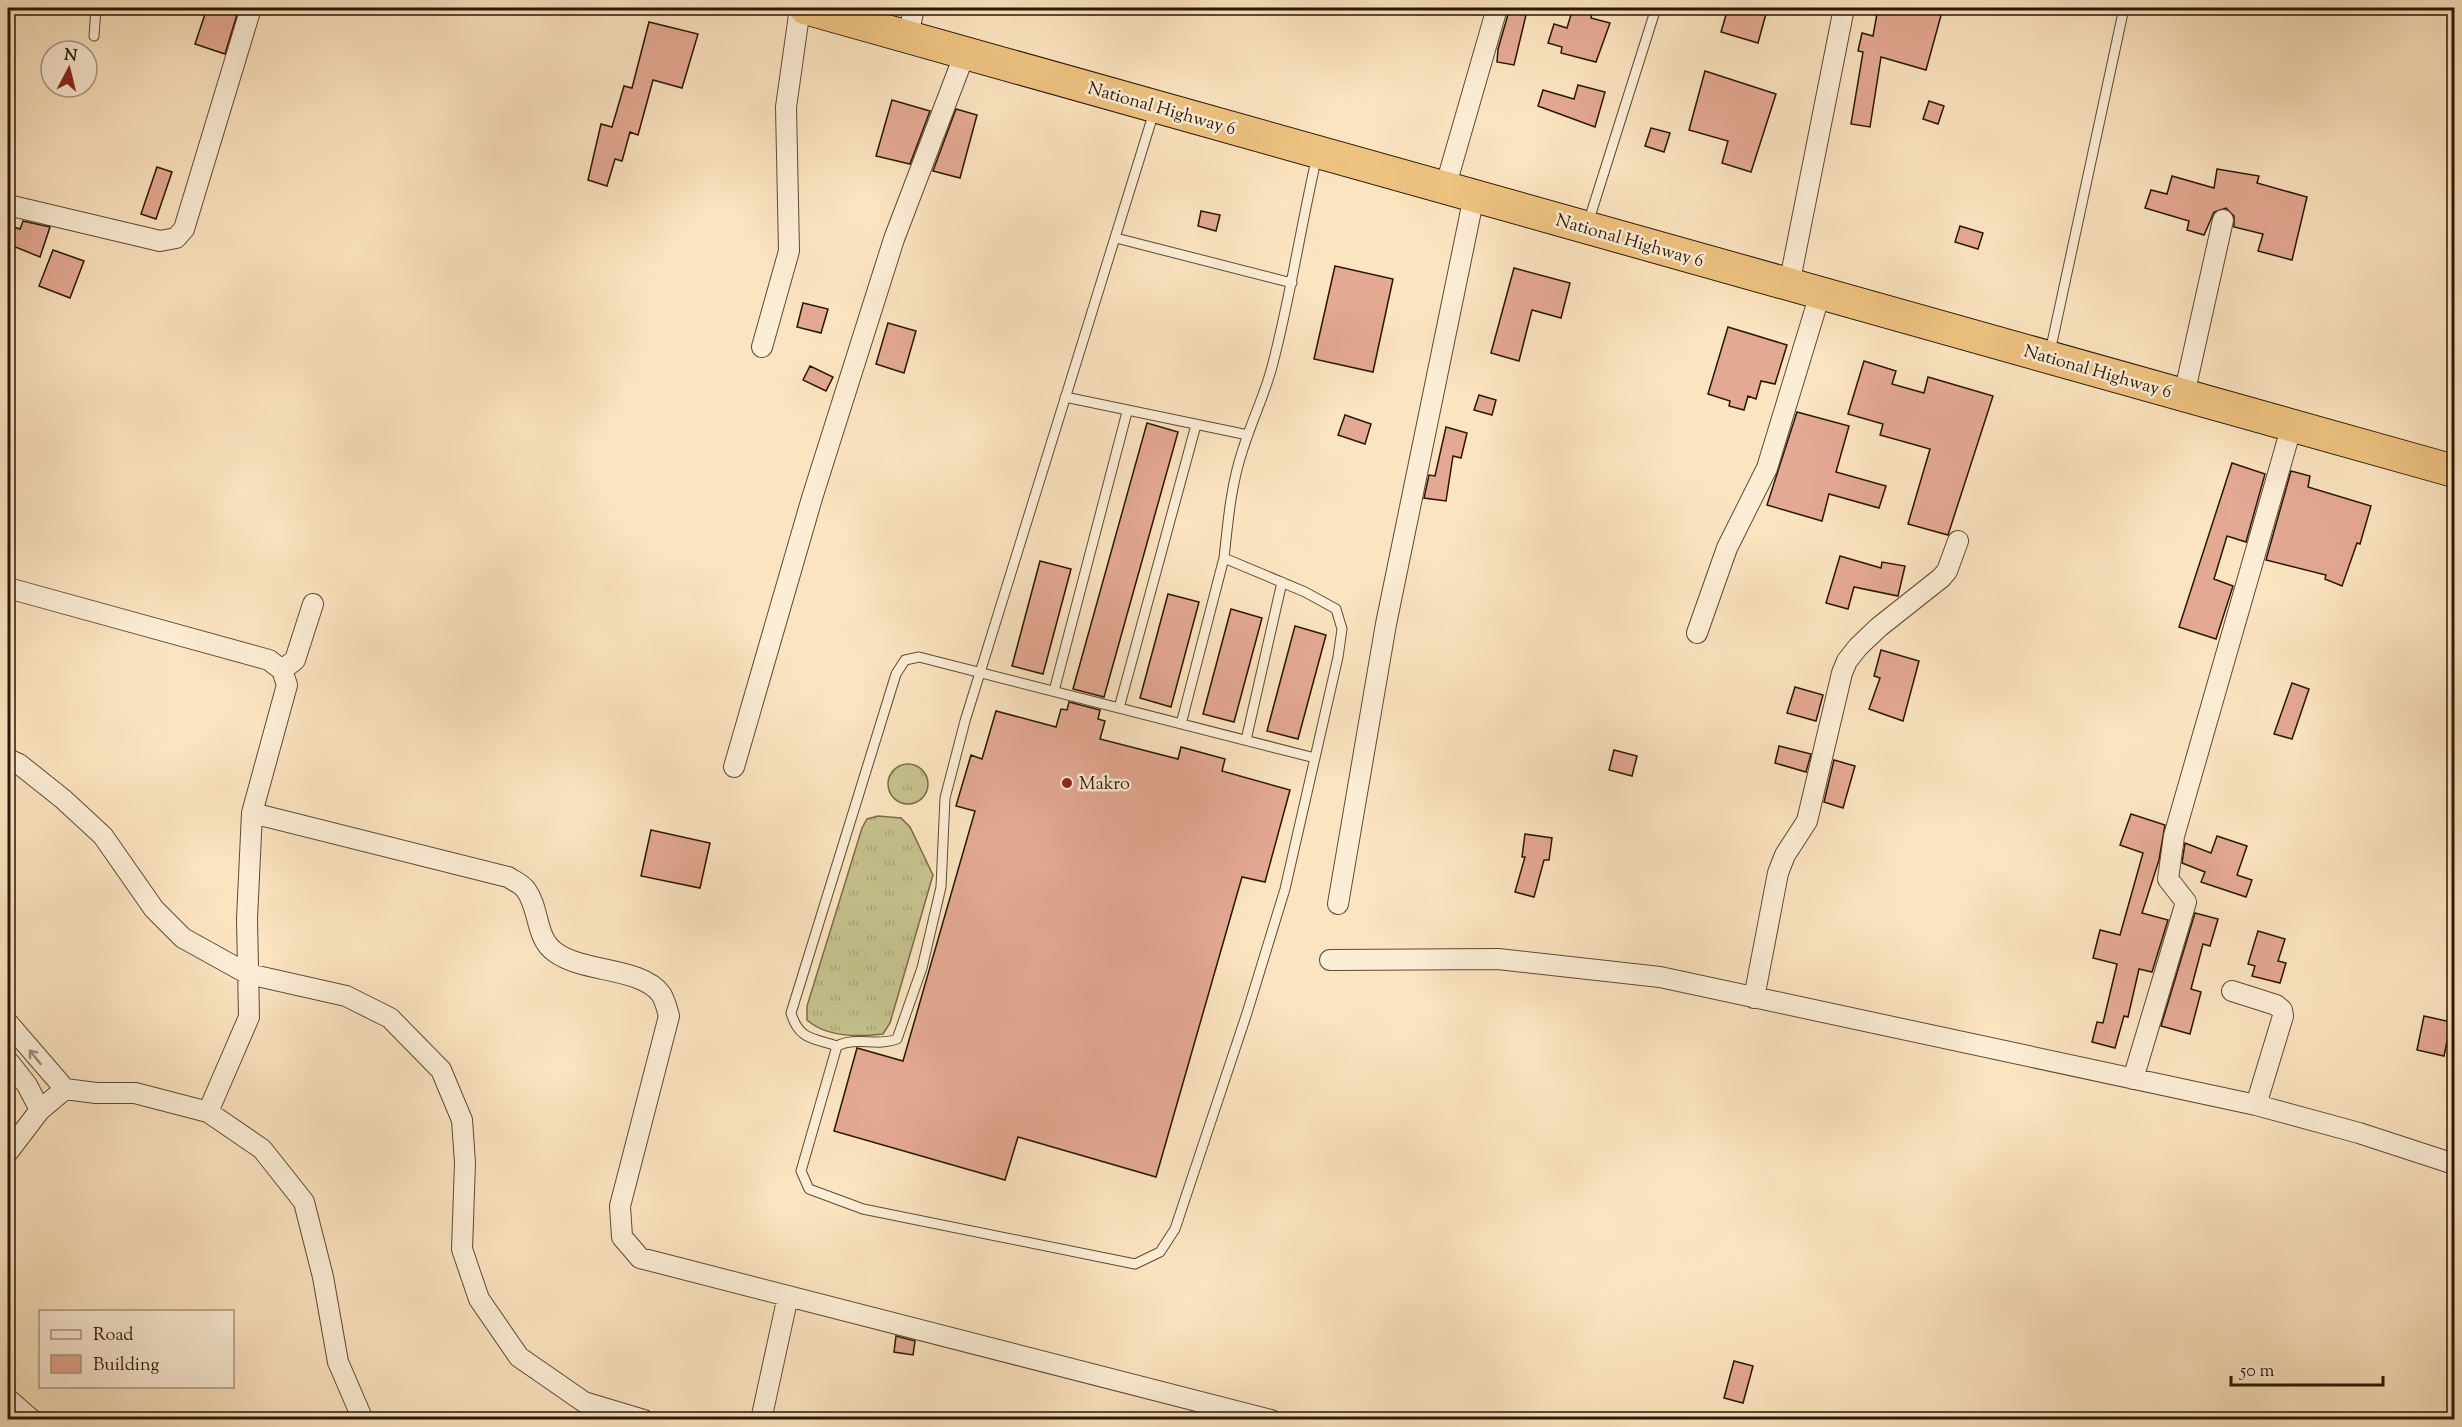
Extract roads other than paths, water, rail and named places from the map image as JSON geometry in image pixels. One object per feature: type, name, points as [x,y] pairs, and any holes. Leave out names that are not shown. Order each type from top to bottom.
[{"type":"highway","name":"National Highway 6","points":[[805,8],[911,22],[965,53],[2454,471]]},
{"type":"street","points":[[8,205],[160,241],[176,238],[184,229],[251,8]]},
{"type":"street","points":[[762,347],[789,250],[786,107],[800,8]]},
{"type":"street","points":[[1338,904],[1460,192],[1497,8]]},
{"type":"street","points":[[1789,285],[1844,8]]},
{"type":"street","points":[[734,767],[812,498],[894,239],[965,53]]},
{"type":"street","points":[[2184,395],[2223,220]]},
{"type":"street","points":[[1697,633],[1727,548],[1767,468],[1820,294]]},
{"type":"street","points":[[2133,1079],[2186,902],[2168,879],[2174,836],[2292,425]]},
{"type":"street","points":[[1754,998],[1778,873],[1785,855],[1807,821],[1842,673],[1858,646],[1941,578],[1947,571],[1958,540]]},
{"type":"street","points":[[8,588],[269,660],[282,670],[286,685],[252,813],[247,919],[249,1017],[208,1112]]},
{"type":"street","points":[[282,670],[295,660],[313,604]]},
{"type":"street","points":[[8,759],[19,764],[63,799],[103,837],[154,909],[183,938],[248,974],[346,996],[390,1018],[441,1070],[462,1120],[465,1164],[462,1249],[479,1299],[519,1357],[584,1402],[645,1419]]},
{"type":"street","points":[[252,813],[508,877],[525,888],[532,900],[542,936],[553,951],[569,960],[649,983],[662,995],[669,1016],[620,1206],[622,1237],[640,1258],[1271,1419]]},
{"type":"street","points":[[1330,960],[1498,959],[1660,977],[2256,1105],[2359,1133],[2454,1164]]},
{"type":"street","points":[[2232,991],[2276,1005],[2282,1010],[2256,1105]]},
{"type":"street","points":[[8,1023],[65,1089],[96,1093],[135,1093],[208,1112],[262,1149],[304,1202],[323,1277],[338,1362],[363,1419]]},
{"type":"street","points":[[8,1061],[27,1085],[40,1110]]},
{"type":"street","points":[[8,1152],[40,1110],[65,1089]]},
{"type":"street","points":[[761,1419],[788,1296]]},
{"type":"street","points":[[8,1399],[32,1419]]},
{"type":"lane","points":[[94,36],[96,8]]},
{"type":"lane","points":[[1587,228],[1656,8]]},
{"type":"lane","points":[[2049,358],[2124,8]]},
{"type":"lane","points":[[1155,106],[980,672],[945,798],[941,887],[922,968],[897,1039],[884,1044],[847,1040],[837,1046],[801,1171],[809,1189],[863,1209],[1136,1264],[1160,1252],[1175,1229],[1247,1013],[1285,889],[1342,629],[1336,609],[1282,582],[1224,558]]},
{"type":"lane","points":[[1181,724],[1224,558],[1229,508],[1248,435],[1269,378],[1292,283],[1298,235],[1318,152]]},
{"type":"lane","points":[[1116,238],[1292,283]]},
{"type":"lane","points":[[1065,397],[1127,412],[1248,435]]},
{"type":"lane","points":[[1054,691],[1127,412]]},
{"type":"lane","points":[[1119,708],[1196,425]]},
{"type":"lane","points":[[1246,740],[1282,582]]},
{"type":"lane","points":[[837,1046],[803,1035],[795,1027],[790,1013],[896,674],[905,660],[919,657],[1315,758]]},
{"type":"place","name":"Makro","points":[[1067,783]]}]
